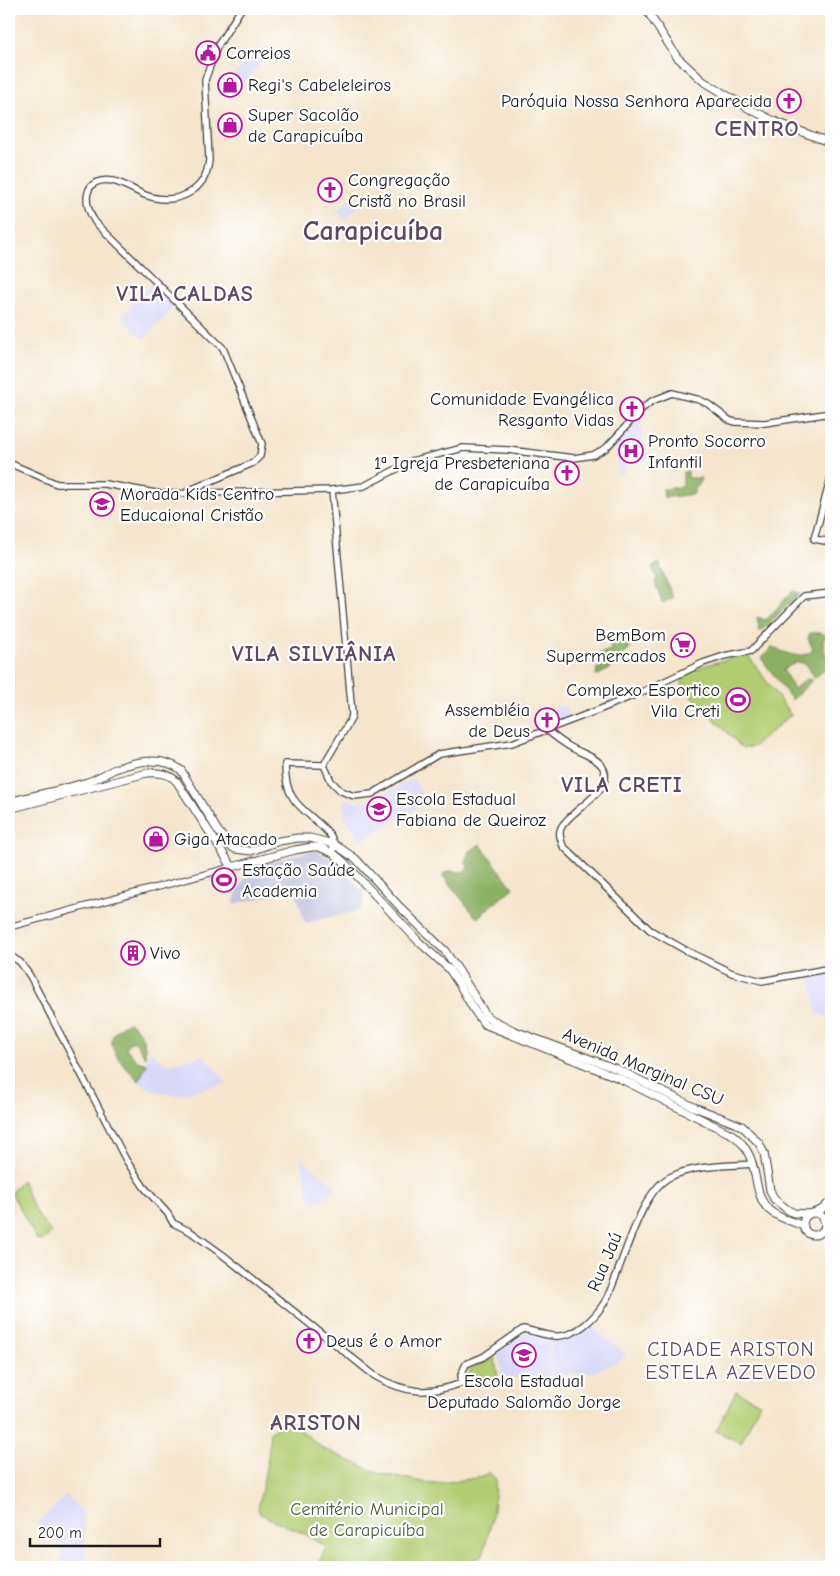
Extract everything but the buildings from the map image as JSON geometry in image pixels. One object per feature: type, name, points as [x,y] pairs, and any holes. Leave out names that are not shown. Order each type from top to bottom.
[{"type":"main road","points":[[646,9],[677,57],[703,81],[774,121],[831,143]]},
{"type":"main road","points":[[9,802],[89,782],[134,764],[156,761],[166,762],[182,770],[218,831],[230,846],[240,850],[245,864]]},
{"type":"main road","points":[[134,764],[129,768],[130,773],[158,772],[174,778],[232,867]]},
{"type":"main road","points":[[9,809],[147,773]]},
{"type":"main road","name":"Avenida Marginal CSU","points":[[240,850],[258,850],[279,841],[298,838],[310,838],[334,844],[356,858],[444,951],[460,970],[487,1016],[515,1031],[617,1069],[694,1107],[742,1126],[759,1143],[764,1153],[770,1190],[774,1199],[788,1210],[812,1213]]},
{"type":"main road","name":"Avenida Marginal CSU","points":[[232,867],[312,847],[318,847],[333,853],[343,861],[418,941],[449,969],[484,1024],[619,1078],[721,1128],[741,1140],[748,1151],[761,1195],[768,1208],[780,1218],[804,1226]]},
{"type":"main road","points":[[227,860],[230,854],[240,850]]},
{"type":"main road","points":[[831,1201],[812,1213],[804,1221],[806,1231],[810,1234],[818,1234],[823,1229],[824,1221],[831,1214]]},
{"type":"main road","points":[[812,1213],[824,1221]]},
{"type":"street","points":[[186,492],[253,463],[260,456],[262,444],[223,348],[99,227],[90,216],[86,199],[87,193],[93,186],[105,180],[152,197],[167,198],[181,197],[203,182],[209,160],[205,80],[217,47],[241,9]]},
{"type":"street","points":[[9,464],[56,484],[101,484],[143,492],[173,494],[186,492],[332,490],[364,486],[412,461],[463,448],[508,450],[574,458],[594,455],[612,442],[643,408],[652,401],[672,394],[700,400],[735,422],[765,423],[830,413],[831,426]]},
{"type":"street","points":[[831,477],[814,539],[831,542]]},
{"type":"street","points":[[332,490],[352,714],[324,766],[331,781],[341,791],[354,796],[372,794],[439,754],[512,743],[644,691],[703,663],[724,656],[751,651],[804,596],[831,593]]},
{"type":"street","points":[[548,730],[564,743],[599,762],[604,771],[605,778],[593,797],[572,813],[560,829],[562,846],[650,930],[732,973],[762,981],[831,968]]},
{"type":"street","points":[[324,766],[285,764],[288,786],[293,800],[306,814],[328,831],[334,844],[333,853]]},
{"type":"street","points":[[9,927],[232,867]]},
{"type":"street","name":"Rua Jaú","points":[[9,955],[20,962],[30,976],[126,1160],[144,1187],[168,1214],[173,1223],[191,1232],[223,1255],[358,1363],[388,1384],[420,1392],[462,1384],[461,1375],[466,1364],[483,1357],[523,1329],[559,1336],[578,1329],[599,1312],[608,1296],[644,1208],[653,1192],[665,1180],[691,1170],[753,1164]]},
{"type":"shaded area","points":[[259,47],[268,55],[243,83],[234,74]]},
{"type":"shaded area","points":[[352,195],[362,202],[346,220],[337,212]]},
{"type":"shaded area","points":[[153,283],[176,305],[144,339],[121,317]]},
{"type":"shaded area","name":"Pronto Socorro Infantil","points":[[639,418],[647,460],[624,465],[625,473],[618,474],[615,443]]},
{"type":"shaded area","points":[[564,704],[569,718],[555,723],[554,709]]},
{"type":"shaded area","name":"Escola Estadual Fabiana de Queiroz","points":[[413,779],[426,802],[361,841],[345,816],[344,798],[357,802],[373,800]]},
{"type":"shaded area","points":[[317,851],[336,861],[365,894],[361,910],[305,923],[295,890],[234,904],[235,896],[250,869],[256,865]]},
{"type":"shaded area","points":[[831,973],[831,1018],[817,1014],[811,977]]},
{"type":"shaded area","points":[[151,1051],[169,1065],[204,1055],[227,1083],[177,1095],[160,1093],[135,1080]]},
{"type":"shaded area","points":[[300,1157],[337,1187],[330,1195],[323,1199],[311,1201]]},
{"type":"shaded area","points":[[591,1326],[627,1355],[616,1363],[593,1372],[552,1376],[550,1339],[560,1341],[576,1336]]},
{"type":"shaded area","name":"Escola Estadual Deputado Salomão Jorge","points":[[528,1332],[547,1340],[550,1352],[551,1377],[501,1378],[501,1368],[497,1352],[518,1335]]},
{"type":"shaded area","points":[[66,1495],[83,1513],[87,1560],[77,1567],[59,1567],[62,1555],[60,1546],[37,1523]]},
{"type":"green space","points":[[688,471],[688,478],[701,478],[699,484],[694,489],[694,494],[664,498],[663,489],[683,487],[683,472]]},
{"type":"green space","points":[[659,563],[673,598],[662,603],[655,582],[657,579],[652,567]]},
{"type":"green space","points":[[793,591],[800,594],[760,632],[757,617],[766,620]]},
{"type":"green space","points":[[810,633],[822,633],[826,636],[823,641],[824,650],[831,663],[815,678],[808,667],[802,663],[794,664],[783,670],[794,689],[806,679],[813,680],[792,700],[761,658],[772,647],[793,655],[808,653],[813,650],[808,638]]},
{"type":"green space","points":[[612,637],[614,640],[622,637],[630,642],[629,649],[610,669],[596,676],[597,668],[601,668],[605,660],[598,654],[611,650],[609,639]]},
{"type":"green space","name":"Complexo Esportico Vila Creti","points":[[747,654],[791,715],[753,747],[742,748],[682,685],[683,675],[706,665]]},
{"type":"green space","points":[[480,844],[513,888],[477,918],[442,875],[449,871],[465,872],[468,867],[466,862],[468,853]]},
{"type":"green space","points":[[129,1022],[140,1033],[145,1047],[145,1057],[135,1041],[129,1043],[126,1048],[137,1061],[147,1064],[139,1081],[119,1059],[112,1043],[113,1036],[118,1029]]},
{"type":"green space","points":[[21,1181],[23,1181],[34,1208],[51,1232],[41,1241],[37,1240],[12,1194]]},
{"type":"green space","points":[[495,1358],[498,1379],[469,1376],[470,1369]]},
{"type":"green space","points":[[736,1391],[760,1403],[741,1443],[716,1431]]},
{"type":"green space","name":"Cemitério Municipal de Carapicuíba","points":[[286,1422],[290,1422],[324,1449],[378,1473],[434,1484],[483,1477],[488,1472],[496,1479],[492,1519],[483,1555],[460,1567],[317,1567],[326,1547],[305,1534],[260,1514],[258,1509],[268,1457],[270,1432]]},
{"type":"place","name":"Correios","points":[[208,53]]},
{"type":"place","name":"Regi's Cabeleleiros","points":[[230,85]]},
{"type":"place","name":"Paróquia Nossa Senhora Aparecida","points":[[789,101]]},
{"type":"place","name":"Super Sacolão de Carapicuíba","points":[[230,125]]},
{"type":"place","name":"Congregação Cristã no Brasil","points":[[330,190]]},
{"type":"place","name":"Comunidade Evangélica Resganto Vidas","points":[[632,409]]},
{"type":"place","name":"Pronto Socorro Infantil","points":[[631,451]]},
{"type":"place","name":"1ª Igreja Presbeteriana de Carapicuíba","points":[[567,473]]},
{"type":"place","name":"Morada Kids Centro Educaional Cristão","points":[[102,504]]},
{"type":"place","name":"BemBom Supermercados","points":[[683,645]]},
{"type":"place","name":"Complexo Esportico Vila Creti","points":[[738,700]]},
{"type":"place","name":"Assembléia de Deus","points":[[547,720]]},
{"type":"place","name":"Escola Estadual Fabiana de Queiroz","points":[[379,809]]},
{"type":"place","name":"Giga Atacado","points":[[156,839]]},
{"type":"place","name":"Estação Saúde Academia","points":[[224,880]]},
{"type":"place","name":"Vivo","points":[[133,953]]},
{"type":"place","name":"Deus é o Amor","points":[[309,1341]]},
{"type":"place","name":"Escola Estadual Deputado Salomão Jorge","points":[[524,1355]]},
{"type":"district","name":"CENTRO","points":[[757,129]]},
{"type":"district","name":"Carapicuíba","points":[[373,231]]},
{"type":"district","name":"VILA CALDAS","points":[[185,294]]},
{"type":"district","name":"VILA SILVIÂNIA","points":[[314,654]]},
{"type":"district","name":"VILA CRETI","points":[[622,785]]},
{"type":"district","name":"CIDADE ARISTON ESTELA AZEVEDO","points":[[731,1360]]},
{"type":"district","name":"ARISTON","points":[[316,1423]]}]
